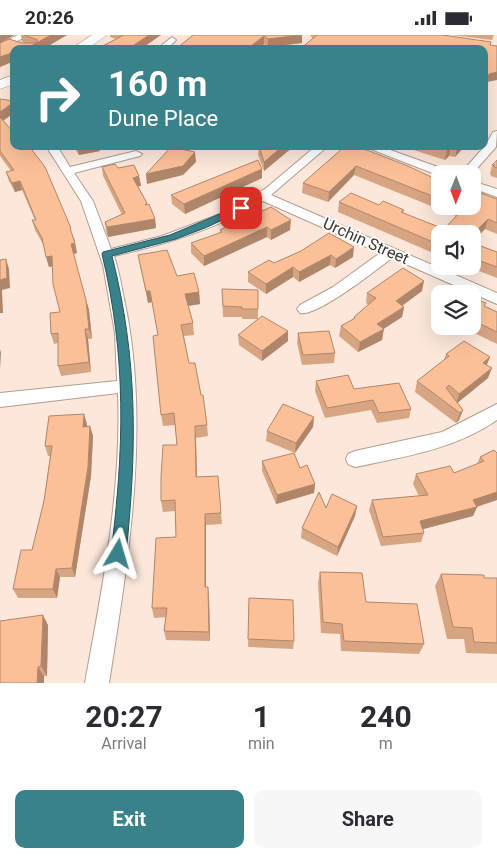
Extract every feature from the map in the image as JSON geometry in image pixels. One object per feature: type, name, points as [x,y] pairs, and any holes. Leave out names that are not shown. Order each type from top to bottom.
[{"type":"street","points":[[13,45],[26,35]]},
{"type":"street","points":[[84,45],[101,35]]},
{"type":"street","points":[[166,45],[172,40]]},
{"type":"street","points":[[488,149],[497,134]]},
{"type":"street","points":[[54,150],[69,171],[96,223],[107,254],[118,299],[124,339],[128,434],[124,504],[114,587],[98,683]]},
{"type":"street","points":[[107,254],[141,246],[202,226],[229,214],[279,185],[318,150]]},
{"type":"street","points":[[379,150],[431,169]]},
{"type":"street","points":[[474,165],[487,150]]},
{"type":"street","points":[[69,171],[136,154]]},
{"type":"street","points":[[481,187],[497,193]]},
{"type":"street","name":"Urchin Street","points":[[262,196],[497,299]]},
{"type":"street","points":[[305,309],[338,290],[391,252]]},
{"type":"street","points":[[0,400],[127,386]]},
{"type":"street","points":[[355,459],[435,443],[459,435],[481,423],[497,411]]},
{"type":"building","points":[[24,35],[51,35],[33,45],[10,45],[10,53],[0,57],[0,43],[9,39],[22,43],[36,43],[38,40]]},
{"type":"building","points":[[124,35],[149,35],[134,45],[105,45]]},
{"type":"building","points":[[193,35],[301,35],[268,39],[264,36],[252,45],[181,45]]},
{"type":"building","points":[[317,35],[443,35],[491,42],[490,45],[497,46],[497,72],[489,74],[488,76],[488,45],[305,45]]},
{"type":"building","points":[[0,99],[10,100],[10,105],[0,112]]},
{"type":"building","points":[[0,117],[10,128],[10,150],[32,150],[45,167],[71,228],[75,243],[71,244],[86,300],[89,329],[85,329],[89,362],[58,366],[58,333],[51,334],[50,313],[60,312],[53,284],[52,256],[46,257],[42,238],[32,220],[36,220],[20,181],[12,183],[6,172],[14,170],[0,151]]},
{"type":"building","points":[[168,150],[195,152],[183,166],[146,174]]},
{"type":"building","points":[[260,150],[278,150],[264,162]]},
{"type":"building","points":[[341,150],[367,150],[431,177],[431,195],[356,166],[329,192],[303,183]]},
{"type":"building","points":[[258,160],[262,169],[184,204],[171,195]]},
{"type":"building","points":[[497,160],[497,168],[494,167],[495,165],[492,165]]},
{"type":"building","points":[[115,164],[118,168],[134,165],[139,176],[133,178],[147,203],[145,205],[149,204],[155,219],[107,227],[105,222],[125,213],[102,167]]},
{"type":"building","points":[[351,193],[379,205],[383,201],[404,210],[401,212],[434,225],[431,225],[431,241],[339,202]]},
{"type":"building","points":[[481,193],[497,199],[497,223],[488,219],[481,226],[448,225],[457,215],[481,215]]},
{"type":"building","points":[[271,207],[291,220],[271,230],[267,227],[204,256],[191,243],[222,232],[220,230]]},
{"type":"building","points":[[329,233],[354,247],[336,259],[331,255],[299,272],[293,267],[266,284],[248,272],[269,260],[274,263],[301,251]]},
{"type":"building","points":[[481,246],[497,252],[497,267],[481,261]]},
{"type":"building","points":[[167,250],[177,276],[194,273],[199,292],[185,294],[193,323],[181,325],[189,363],[195,363],[201,395],[203,395],[207,425],[195,426],[196,477],[218,476],[221,513],[205,514],[205,587],[208,587],[209,632],[164,631],[167,608],[152,608],[156,538],[176,537],[175,500],[161,501],[163,445],[177,445],[174,413],[161,415],[153,336],[158,335],[150,291],[146,291],[138,255]]},
{"type":"building","points":[[6,259],[7,278],[0,280],[0,260]]},
{"type":"building","points":[[403,268],[424,281],[396,301],[404,307],[377,324],[384,329],[360,342],[341,326],[355,318],[376,298],[367,293]]},
{"type":"building","points":[[222,289],[258,290],[258,309],[223,306]]},
{"type":"building","points":[[481,301],[486,303],[484,306],[497,312],[497,332],[481,324]]},
{"type":"building","points":[[262,316],[288,331],[262,351],[238,335]]},
{"type":"building","points":[[329,331],[335,353],[303,355],[298,333]]},
{"type":"building","points":[[464,341],[490,357],[483,363],[492,368],[459,394],[449,385],[446,388],[463,410],[460,413],[417,381],[449,356],[446,354]]},
{"type":"building","points":[[348,375],[354,389],[399,383],[411,409],[379,413],[373,400],[327,408],[316,381]]},
{"type":"building","points":[[283,404],[314,417],[296,443],[267,431]]},
{"type":"building","points":[[84,414],[83,427],[90,426],[88,467],[72,568],[56,569],[53,589],[13,589],[21,550],[32,550],[44,501],[52,446],[45,446],[49,416]]},
{"type":"building","points":[[494,450],[497,453],[497,492],[473,500],[477,507],[420,521],[424,533],[383,537],[372,500],[428,495],[416,474],[450,466],[454,473],[484,461],[480,457]]},
{"type":"building","points":[[294,453],[300,468],[307,465],[315,484],[277,495],[262,461]]},
{"type":"building","points":[[319,492],[326,508],[332,494],[357,506],[338,547],[302,528]]},
{"type":"building","points":[[320,572],[362,573],[366,602],[417,604],[424,644],[344,641],[342,624],[323,622]]},
{"type":"building","points":[[441,574],[484,575],[484,578],[497,578],[497,643],[474,642],[472,628],[453,627]]},
{"type":"building","points":[[249,598],[293,600],[294,641],[248,639]]},
{"type":"building","points":[[43,615],[41,666],[38,667],[37,683],[0,683],[0,621]]},
{"type":"route","points":[[118,554],[124,504],[128,434],[127,386],[124,339],[118,299],[107,254],[173,237],[241,208]]}]
